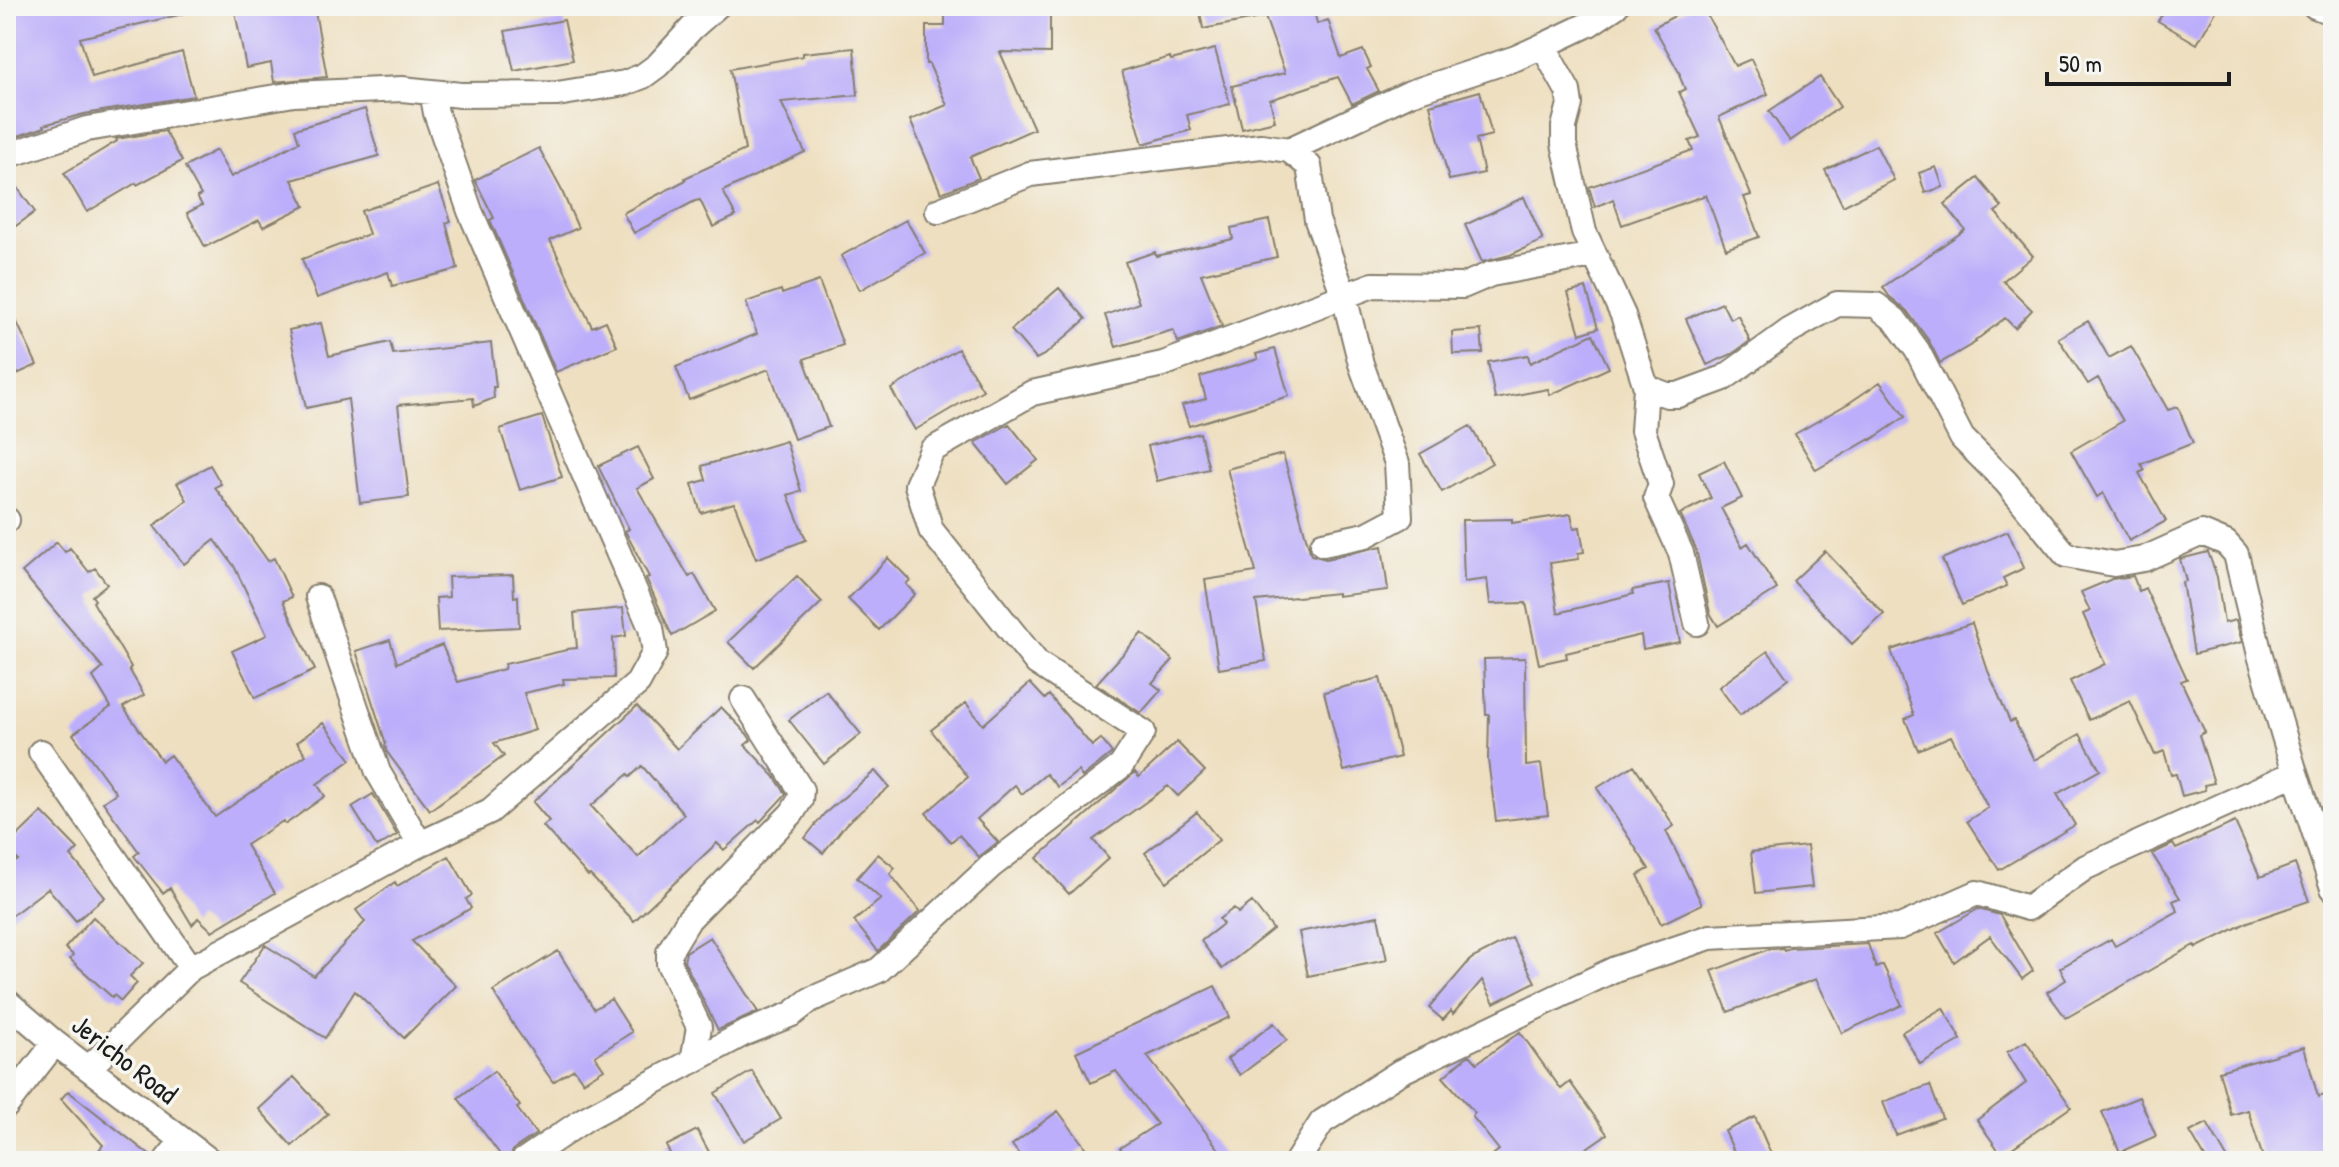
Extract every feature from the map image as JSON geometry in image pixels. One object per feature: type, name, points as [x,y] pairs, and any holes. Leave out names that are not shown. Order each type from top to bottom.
[{"type":"street","points":[[1289,150],[1410,93],[1516,58],[1589,24],[1616,6]]},
{"type":"street","points":[[2315,6],[2333,13]]},
{"type":"street","points":[[6,156],[87,129],[294,94],[402,89],[461,95],[557,94],[625,83],[643,76],[658,65],[704,10]]},
{"type":"street","points":[[1549,43],[1550,59],[1568,91],[1570,104],[1564,127],[1564,144],[1584,232],[1623,315],[1646,387],[1643,431],[1661,484],[1656,498],[1681,553],[1697,623]]},
{"type":"street","points":[[90,1067],[191,968],[420,844],[490,811],[638,683],[655,652],[651,628],[470,211],[436,113],[432,92]]},
{"type":"street","points":[[938,211],[1030,174],[1261,146],[1289,150],[1309,166],[1317,220],[1344,296],[1361,364],[1397,463],[1400,517],[1366,535],[1323,544]]},
{"type":"street","points":[[523,1161],[585,1119],[743,1034],[792,1014],[810,1000],[879,970],[991,866],[1121,766],[1143,732],[1037,663],[931,530],[917,485],[932,450],[1032,393],[1163,364],[1373,285],[1463,286],[1491,274],[1593,255]]},
{"type":"street","points":[[1646,387],[1667,395],[1678,395],[1724,378],[1789,331],[1837,304],[1876,305],[1895,320],[1917,350],[1962,438],[2006,482],[2066,555],[2114,564],[2144,559],[2202,533],[2226,543],[2236,554],[2260,655],[2333,888]]},
{"type":"street","points":[[318,597],[378,772],[420,844]]},
{"type":"street","points":[[693,1061],[699,1027],[669,964],[669,952],[689,919],[792,813],[800,800],[801,790],[743,699]]},
{"type":"street","points":[[41,752],[191,968]]},
{"type":"street","points":[[1297,1161],[1322,1122],[1400,1072],[1615,969],[1710,937],[1900,927],[1977,893],[2028,908],[2086,867],[2295,773]]},
{"type":"street","name":"Jericho Road","points":[[6,1001],[55,1043],[210,1161]]},
{"type":"street","points":[[6,1106],[55,1043]]},
{"type":"street","points":[[166,1161],[182,1141]]},
{"type":"building","points":[[6,6],[182,6],[183,14],[80,38],[92,77],[182,52],[194,96],[84,114],[6,140],[6,62],[10,61],[6,45]]},
{"type":"building","points":[[234,6],[314,6],[327,77],[274,82],[271,63],[246,68]]},
{"type":"building","points":[[1199,6],[1313,6],[1317,24],[1328,20],[1341,58],[1363,50],[1371,67],[1367,69],[1379,91],[1352,104],[1338,77],[1270,100],[1275,121],[1242,129],[1232,86],[1285,73],[1265,17],[1203,29]]},
{"type":"building","points":[[1693,6],[1702,6],[1735,66],[1751,59],[1768,94],[1719,117],[1751,195],[1744,197],[1759,237],[1726,249],[1706,195],[1622,225],[1613,199],[1595,207],[1589,187],[1693,150],[1689,141],[1700,137],[1679,92],[1685,89],[1654,27]]},
{"type":"building","points":[[2167,6],[2219,6],[2197,44],[2158,21]]},
{"type":"building","points":[[988,9],[988,12],[1050,12],[1050,53],[1000,52],[1034,129],[970,157],[979,178],[941,193],[910,120],[947,105],[929,64],[926,64],[926,26],[945,26],[945,11]]},
{"type":"building","points":[[564,20],[573,60],[514,71],[505,31]]},
{"type":"building","points":[[854,48],[858,95],[781,102],[805,152],[723,191],[736,216],[713,227],[700,200],[634,233],[623,213],[685,178],[745,150],[730,69],[803,56],[803,53]]},
{"type":"building","points":[[1215,49],[1230,104],[1187,115],[1191,130],[1143,144],[1122,71],[1170,57],[1171,60]]},
{"type":"building","points":[[1820,77],[1840,107],[1790,141],[1769,111]]},
{"type":"building","points":[[1480,91],[1492,135],[1476,139],[1484,173],[1449,180],[1430,105]]},
{"type":"building","points":[[365,109],[379,156],[292,180],[305,206],[263,227],[259,220],[205,247],[187,213],[202,205],[197,197],[201,195],[185,167],[216,150],[231,177],[299,142],[295,129]]},
{"type":"building","points":[[165,131],[182,161],[87,212],[64,173],[116,139]]},
{"type":"building","points":[[1876,145],[1894,180],[1843,206],[1825,170]]},
{"type":"building","points":[[539,148],[578,228],[550,240],[592,327],[606,321],[617,346],[556,372],[490,220],[494,218],[475,180]]},
{"type":"building","points":[[1936,167],[1943,187],[1925,193],[1919,173]]},
{"type":"building","points":[[6,172],[35,212],[6,233]]},
{"type":"building","points":[[1978,178],[2002,207],[1995,212],[2033,256],[2003,281],[2032,310],[2015,328],[2005,318],[1976,342],[1940,363],[1929,341],[1907,311],[1883,287],[1965,230],[1945,204]]},
{"type":"building","points":[[438,185],[451,221],[446,223],[458,269],[392,286],[388,272],[317,298],[302,259],[369,234],[361,211]]},
{"type":"building","points":[[1524,197],[1543,240],[1510,255],[1482,262],[1465,225]]},
{"type":"building","points":[[906,220],[925,253],[860,290],[841,256]]},
{"type":"building","points":[[1269,220],[1277,257],[1201,274],[1222,326],[1178,342],[1173,330],[1116,347],[1105,315],[1139,303],[1125,262],[1155,252],[1156,256],[1233,239],[1231,228]]},
{"type":"building","points":[[819,281],[843,345],[804,359],[829,427],[794,439],[769,369],[689,400],[676,367],[757,334],[746,302]]},
{"type":"building","points":[[1059,288],[1086,319],[1036,359],[1011,330]]},
{"type":"building","points":[[1586,288],[1598,328],[1580,334],[1568,293]]},
{"type":"building","points":[[6,299],[37,365],[6,379]]},
{"type":"building","points":[[1722,303],[1730,319],[1738,315],[1750,341],[1732,354],[1707,365],[1686,319]]},
{"type":"building","points":[[2088,321],[2109,358],[2131,346],[2168,410],[2178,407],[2193,443],[2141,464],[2145,470],[2139,473],[2166,521],[2129,541],[2103,493],[2097,497],[2071,451],[2123,421],[2098,378],[2088,384],[2058,338]]},
{"type":"building","points":[[321,323],[329,356],[390,342],[393,354],[491,343],[496,387],[493,387],[494,398],[474,406],[473,398],[398,405],[409,497],[360,503],[348,399],[306,408],[289,330]]},
{"type":"building","points":[[1481,330],[1483,353],[1453,354],[1452,332]]},
{"type":"building","points":[[1593,334],[1609,368],[1550,395],[1548,389],[1495,399],[1488,362],[1528,355],[1530,363]]},
{"type":"building","points":[[958,349],[983,390],[915,430],[891,389]]},
{"type":"building","points":[[1275,349],[1289,396],[1189,426],[1182,405],[1206,399],[1200,377],[1258,359],[1256,354]]},
{"type":"building","points":[[1880,382],[1905,417],[1816,470],[1795,434]]},
{"type":"building","points":[[542,416],[562,477],[520,490],[500,429]]},
{"type":"building","points":[[1009,424],[1038,460],[1008,484],[975,443]]},
{"type":"building","points":[[1470,426],[1492,463],[1442,492],[1420,454]]},
{"type":"building","points":[[1200,433],[1209,469],[1157,481],[1148,446]]},
{"type":"building","points":[[786,441],[801,491],[788,495],[806,540],[756,559],[734,503],[701,513],[692,484],[706,480],[702,466]]},
{"type":"building","points":[[638,447],[654,479],[637,488],[689,577],[694,574],[715,611],[672,636],[646,578],[649,577],[625,531],[629,529],[598,466]]},
{"type":"building","points":[[1283,454],[1311,555],[1326,559],[1382,546],[1388,590],[1256,601],[1266,661],[1219,669],[1205,580],[1256,572],[1227,469]]},
{"type":"building","points":[[1724,461],[1742,498],[1721,508],[1742,547],[1748,543],[1777,589],[1718,626],[1710,613],[1696,549],[1680,514],[1711,498],[1699,473]]},
{"type":"building","points":[[210,465],[221,484],[215,487],[268,561],[274,558],[292,597],[283,601],[315,670],[255,698],[232,651],[267,635],[234,566],[215,540],[184,564],[154,526],[187,500],[177,483]]},
{"type":"building","points":[[1571,514],[1574,528],[1580,527],[1584,552],[1578,553],[1579,559],[1550,563],[1558,613],[1633,594],[1632,590],[1669,583],[1680,642],[1643,649],[1641,635],[1566,653],[1567,658],[1539,664],[1526,603],[1490,604],[1487,579],[1464,582],[1462,520],[1512,519],[1512,523]]},
{"type":"building","points":[[2008,531],[2024,568],[2003,578],[2007,586],[1962,605],[1942,559]]},
{"type":"building","points":[[57,542],[65,552],[70,548],[89,572],[95,568],[107,584],[92,596],[93,602],[144,695],[123,707],[162,761],[170,755],[215,817],[306,755],[297,742],[323,723],[351,760],[317,784],[325,796],[286,824],[283,821],[246,845],[275,893],[212,931],[198,918],[192,925],[170,888],[163,893],[134,856],[139,852],[103,802],[116,793],[73,734],[111,707],[93,677],[103,668],[22,572]]},
{"type":"building","points":[[1825,551],[1884,614],[1852,644],[1793,581]]},
{"type":"building","points":[[2208,552],[2217,577],[2224,623],[2236,620],[2242,642],[2194,654],[2182,582],[2186,581],[2180,559]]},
{"type":"building","points":[[888,558],[910,580],[906,584],[915,594],[879,630],[848,599]]},
{"type":"building","points":[[513,575],[514,597],[518,596],[519,627],[438,631],[436,598],[449,597],[448,577]]},
{"type":"building","points":[[797,576],[822,602],[754,668],[728,642]]},
{"type":"building","points":[[2133,576],[2139,591],[2145,588],[2187,679],[2181,681],[2205,732],[2199,735],[2214,783],[2204,785],[2205,790],[2182,796],[2176,774],[2171,775],[2164,751],[2155,755],[2130,701],[2089,720],[2070,681],[2105,664],[2083,614],[2090,611],[2081,592],[2112,579]]},
{"type":"building","points":[[623,608],[626,636],[613,638],[614,678],[563,679],[564,684],[524,693],[535,730],[494,743],[504,756],[430,810],[387,752],[356,651],[390,640],[397,663],[442,645],[458,682],[504,669],[505,664],[577,648],[574,613]]},
{"type":"building","points":[[1972,623],[2010,722],[2014,720],[2034,760],[2080,734],[2100,770],[2057,794],[2075,825],[1999,870],[1967,821],[1988,808],[1951,736],[1918,750],[1905,719],[1914,715],[1891,650]]},
{"type":"building","points":[[1142,633],[1173,660],[1152,683],[1161,690],[1141,713],[1096,684]]},
{"type":"building","points":[[1768,651],[1788,679],[1740,715],[1719,687]]},
{"type":"building","points":[[1525,658],[1526,766],[1541,764],[1548,815],[1496,821],[1488,760],[1489,715],[1486,715],[1484,659]]},
{"type":"building","points":[[1380,678],[1400,757],[1344,771],[1324,692]]},
{"type":"building","points":[[1030,683],[1045,699],[1049,695],[1092,746],[1101,739],[1112,753],[1082,777],[1078,771],[1058,787],[1046,774],[1022,794],[1015,785],[977,819],[998,842],[979,857],[959,835],[951,842],[926,813],[968,777],[931,730],[966,703],[983,725]]},
{"type":"building","points":[[826,691],[861,734],[824,764],[789,720]]},
{"type":"building","points":[[637,706],[677,749],[721,707],[747,734],[751,740],[745,745],[786,794],[760,822],[758,820],[724,850],[717,843],[634,921],[543,826],[549,821],[533,802]],"holes":[[[642,766],[684,814],[638,857],[591,806]]]},
{"type":"building","points":[[1177,742],[1205,771],[1178,796],[1168,786],[1093,840],[1109,858],[1069,894],[1037,858],[1135,772],[1139,777]]},
{"type":"building","points":[[1634,765],[1674,826],[1666,831],[1702,904],[1661,924],[1638,875],[1649,869],[1597,788]]},
{"type":"building","points":[[875,771],[889,787],[846,824],[823,853],[805,838],[824,814]]},
{"type":"building","points":[[373,794],[397,835],[377,847],[352,807]]},
{"type":"building","points":[[42,812],[78,849],[71,856],[105,897],[76,921],[48,888],[6,920],[6,869],[18,860],[6,847]]},
{"type":"building","points":[[1197,812],[1219,840],[1167,882],[1145,853]]},
{"type":"building","points":[[2235,822],[2260,877],[2295,864],[2309,901],[2248,922],[2196,948],[2194,945],[2066,1018],[2047,992],[2066,980],[2060,968],[2111,939],[2115,946],[2178,911],[2173,901],[2180,898],[2152,854],[2173,844],[2176,849]]},
{"type":"building","points":[[1807,846],[1812,887],[1756,893],[1751,852]]},
{"type":"building","points":[[878,854],[895,868],[890,874],[920,911],[878,951],[854,921],[881,899],[857,878]]},
{"type":"building","points":[[449,856],[472,895],[466,899],[471,908],[412,941],[456,986],[404,1038],[355,991],[325,1038],[239,983],[265,945],[314,976],[365,922],[356,910],[395,882],[397,886]]},
{"type":"building","points":[[1252,902],[1273,929],[1222,969],[1201,941],[1223,924],[1219,919],[1234,908],[1238,913]]},
{"type":"building","points":[[1978,909],[2000,915],[2033,971],[2022,979],[1990,936],[1954,962],[1937,933]]},
{"type":"building","points":[[1378,916],[1387,960],[1308,976],[1299,932]]},
{"type":"building","points":[[93,917],[143,963],[130,976],[137,983],[121,1001],[114,995],[112,997],[70,959],[73,955],[65,948]]},
{"type":"building","points":[[710,937],[758,1012],[718,1030],[684,961],[686,952]]},
{"type":"building","points":[[1512,938],[1535,982],[1494,1003],[1482,980],[1453,1014],[1451,1011],[1443,1020],[1429,1008],[1471,959]]},
{"type":"building","points":[[1868,944],[1876,968],[1883,965],[1902,1005],[1842,1033],[1816,979],[1728,1012],[1712,971],[1769,949]]},
{"type":"building","points":[[558,951],[594,1009],[611,999],[632,1032],[595,1056],[604,1069],[583,1082],[574,1069],[553,1082],[493,991]]},
{"type":"building","points":[[1215,986],[1230,1017],[1147,1056],[1228,1161],[1129,1161],[1120,1148],[1157,1124],[1116,1071],[1091,1083],[1076,1052]]},
{"type":"building","points":[[1943,1008],[1961,1040],[1920,1064],[1902,1032]]},
{"type":"building","points":[[1274,1023],[1287,1040],[1240,1075],[1227,1059]]},
{"type":"building","points":[[1520,1032],[1561,1089],[1570,1082],[1607,1134],[1568,1161],[1485,1161],[1499,1150],[1472,1116],[1475,1113],[1443,1077],[1470,1055],[1477,1063]]},
{"type":"building","points":[[2026,1041],[2071,1107],[2002,1155],[1977,1120],[2026,1083],[2007,1052]]},
{"type":"building","points":[[2304,1047],[2318,1097],[2326,1094],[2333,1118],[2333,1161],[2264,1161],[2248,1110],[2231,1115],[2219,1071]]},
{"type":"building","points":[[494,1071],[536,1134],[514,1149],[508,1161],[458,1098]]},
{"type":"building","points":[[752,1071],[781,1119],[744,1141],[715,1093]]},
{"type":"building","points":[[294,1077],[328,1114],[292,1146],[259,1109]]},
{"type":"building","points":[[1930,1085],[1942,1118],[1896,1135],[1883,1102]]},
{"type":"building","points":[[68,1091],[152,1157],[151,1161],[90,1161],[103,1145],[61,1099]]},
{"type":"building","points":[[2139,1097],[2156,1136],[2120,1152],[2102,1112]]},
{"type":"building","points":[[1058,1111],[1085,1147],[1066,1161],[1024,1161],[1012,1145]]},
{"type":"building","points":[[1755,1117],[1774,1161],[1738,1161],[1725,1131]]},
{"type":"building","points":[[2207,1123],[2229,1161],[2207,1161],[2190,1132]]},
{"type":"building","points":[[697,1130],[714,1161],[674,1161],[666,1146]]}]
